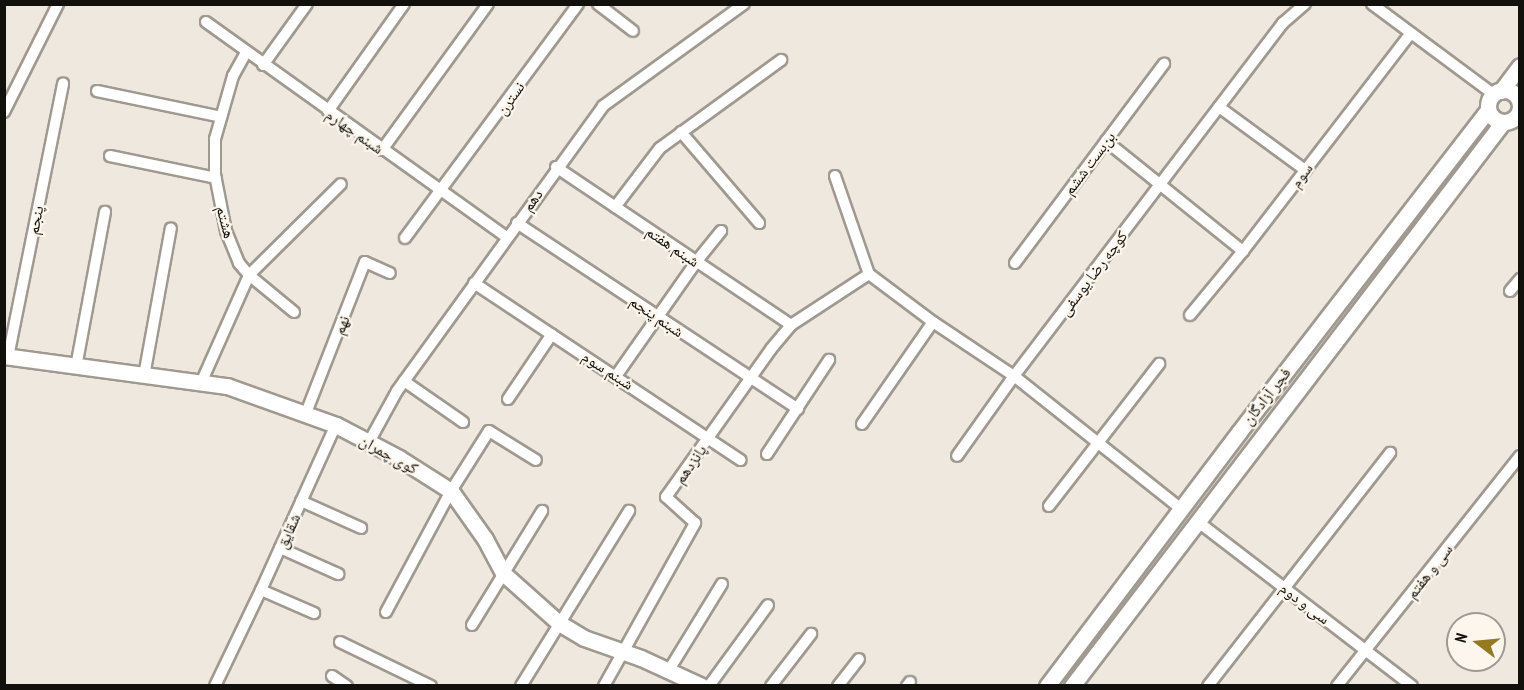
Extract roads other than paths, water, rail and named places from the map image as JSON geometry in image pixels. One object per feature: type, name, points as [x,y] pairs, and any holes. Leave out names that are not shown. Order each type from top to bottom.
[{"type":"street","points":[[4,112],[58,4]]},
{"type":"street","points":[[263,65],[307,4]]},
{"type":"street","points":[[328,111],[404,4]]},
{"type":"street","points":[[382,150],[488,4]]},
{"type":"street","name":"نسترن","points":[[405,238],[579,4]]},
{"type":"street","points":[[598,4],[633,31]]},
{"type":"street","name":"دهم","points":[[369,442],[404,381],[516,223],[603,106],[744,4]]},
{"type":"street","name":"کوچه رضا یوسفی","points":[[957,456],[1014,376],[1283,23],[1305,4]]},
{"type":"street","points":[[1372,4],[1410,33],[1497,92],[1513,93],[1515,113],[1497,120],[1488,110],[1488,104],[1497,92],[1520,66]]},
{"type":"street","name":"شبنم چهارم","points":[[206,22],[246,53],[506,237]]},
{"type":"street","name":"سوم","points":[[1190,315],[1243,251],[1410,33]]},
{"type":"street","name":"هشتم","points":[[246,53],[233,76],[215,139],[216,178],[226,231],[239,262],[249,275],[294,312]]},
{"type":"street","points":[[615,207],[660,148],[781,60]]},
{"type":"street","name":"بن‌بست ششم","points":[[1015,263],[1164,64]]},
{"type":"street","name":"پنجم","points":[[6,357],[63,83]]},
{"type":"street","points":[[97,91],[222,117]]},
{"type":"street","points":[[1219,107],[1305,170]]},
{"type":"street","name":"فجر آزادگان","points":[[1047,686],[1180,508],[1488,110]]},
{"type":"street","name":"فجر آزادگان","points":[[1072,686],[1197,521],[1515,113]]},
{"type":"street","points":[[681,132],[759,223]]},
{"type":"street","points":[[1106,141],[1243,251]]},
{"type":"street","points":[[110,156],[216,178]]},
{"type":"street","name":"شبنم هفتم","points":[[556,168],[791,325]]},
{"type":"street","points":[[835,176],[870,274],[933,322],[1014,376],[1197,521]]},
{"type":"street","points":[[201,383],[249,275],[340,184]]},
{"type":"street","points":[[76,367],[105,212]]},
{"type":"street","name":"شبنم پنجم","points":[[516,223],[798,409]]},
{"type":"street","points":[[144,376],[171,228]]},
{"type":"street","points":[[616,376],[696,262],[721,231]]},
{"type":"street","name":"نهم","points":[[306,413],[365,262],[390,273]]},
{"type":"street","name":"پانزدهم","points":[[604,686],[694,523],[666,497],[750,378],[791,325],[870,274]]},
{"type":"street","points":[[1510,291],[1520,279]]},
{"type":"street","name":"شبنم سوم","points":[[474,283],[740,460]]},
{"type":"street","points":[[862,424],[933,322]]},
{"type":"street","points":[[507,399],[552,334]]},
{"type":"street","name":"کوی چمران","points":[[6,357],[227,386],[336,425],[451,491],[486,539],[504,574],[559,622],[584,638],[669,670],[702,686]]},
{"type":"street","points":[[767,454],[829,360]]},
{"type":"street","points":[[1049,506],[1159,364]]},
{"type":"street","points":[[404,381],[463,422]]},
{"type":"street","name":"شقایق","points":[[215,686],[336,425]]},
{"type":"street","points":[[386,612],[451,491],[489,431],[536,460]]},
{"type":"street","points":[[1209,686],[1390,453]]},
{"type":"street","name":"سی و هفتم","points":[[1337,686],[1520,456]]},
{"type":"street","points":[[301,501],[361,528]]},
{"type":"street","points":[[472,625],[542,511]]},
{"type":"street","points":[[521,686],[629,512]]},
{"type":"street","name":"سی و دوم","points":[[1197,521],[1412,686]]},
{"type":"street","points":[[280,548],[338,574]]},
{"type":"street","points":[[669,670],[722,584]]},
{"type":"street","points":[[261,590],[314,613]]},
{"type":"street","points":[[709,686],[768,606]]},
{"type":"street","points":[[771,686],[811,634]]},
{"type":"street","points":[[340,642],[430,686]]},
{"type":"street","points":[[838,686],[859,659]]},
{"type":"street","points":[[332,676],[347,686]]}]
